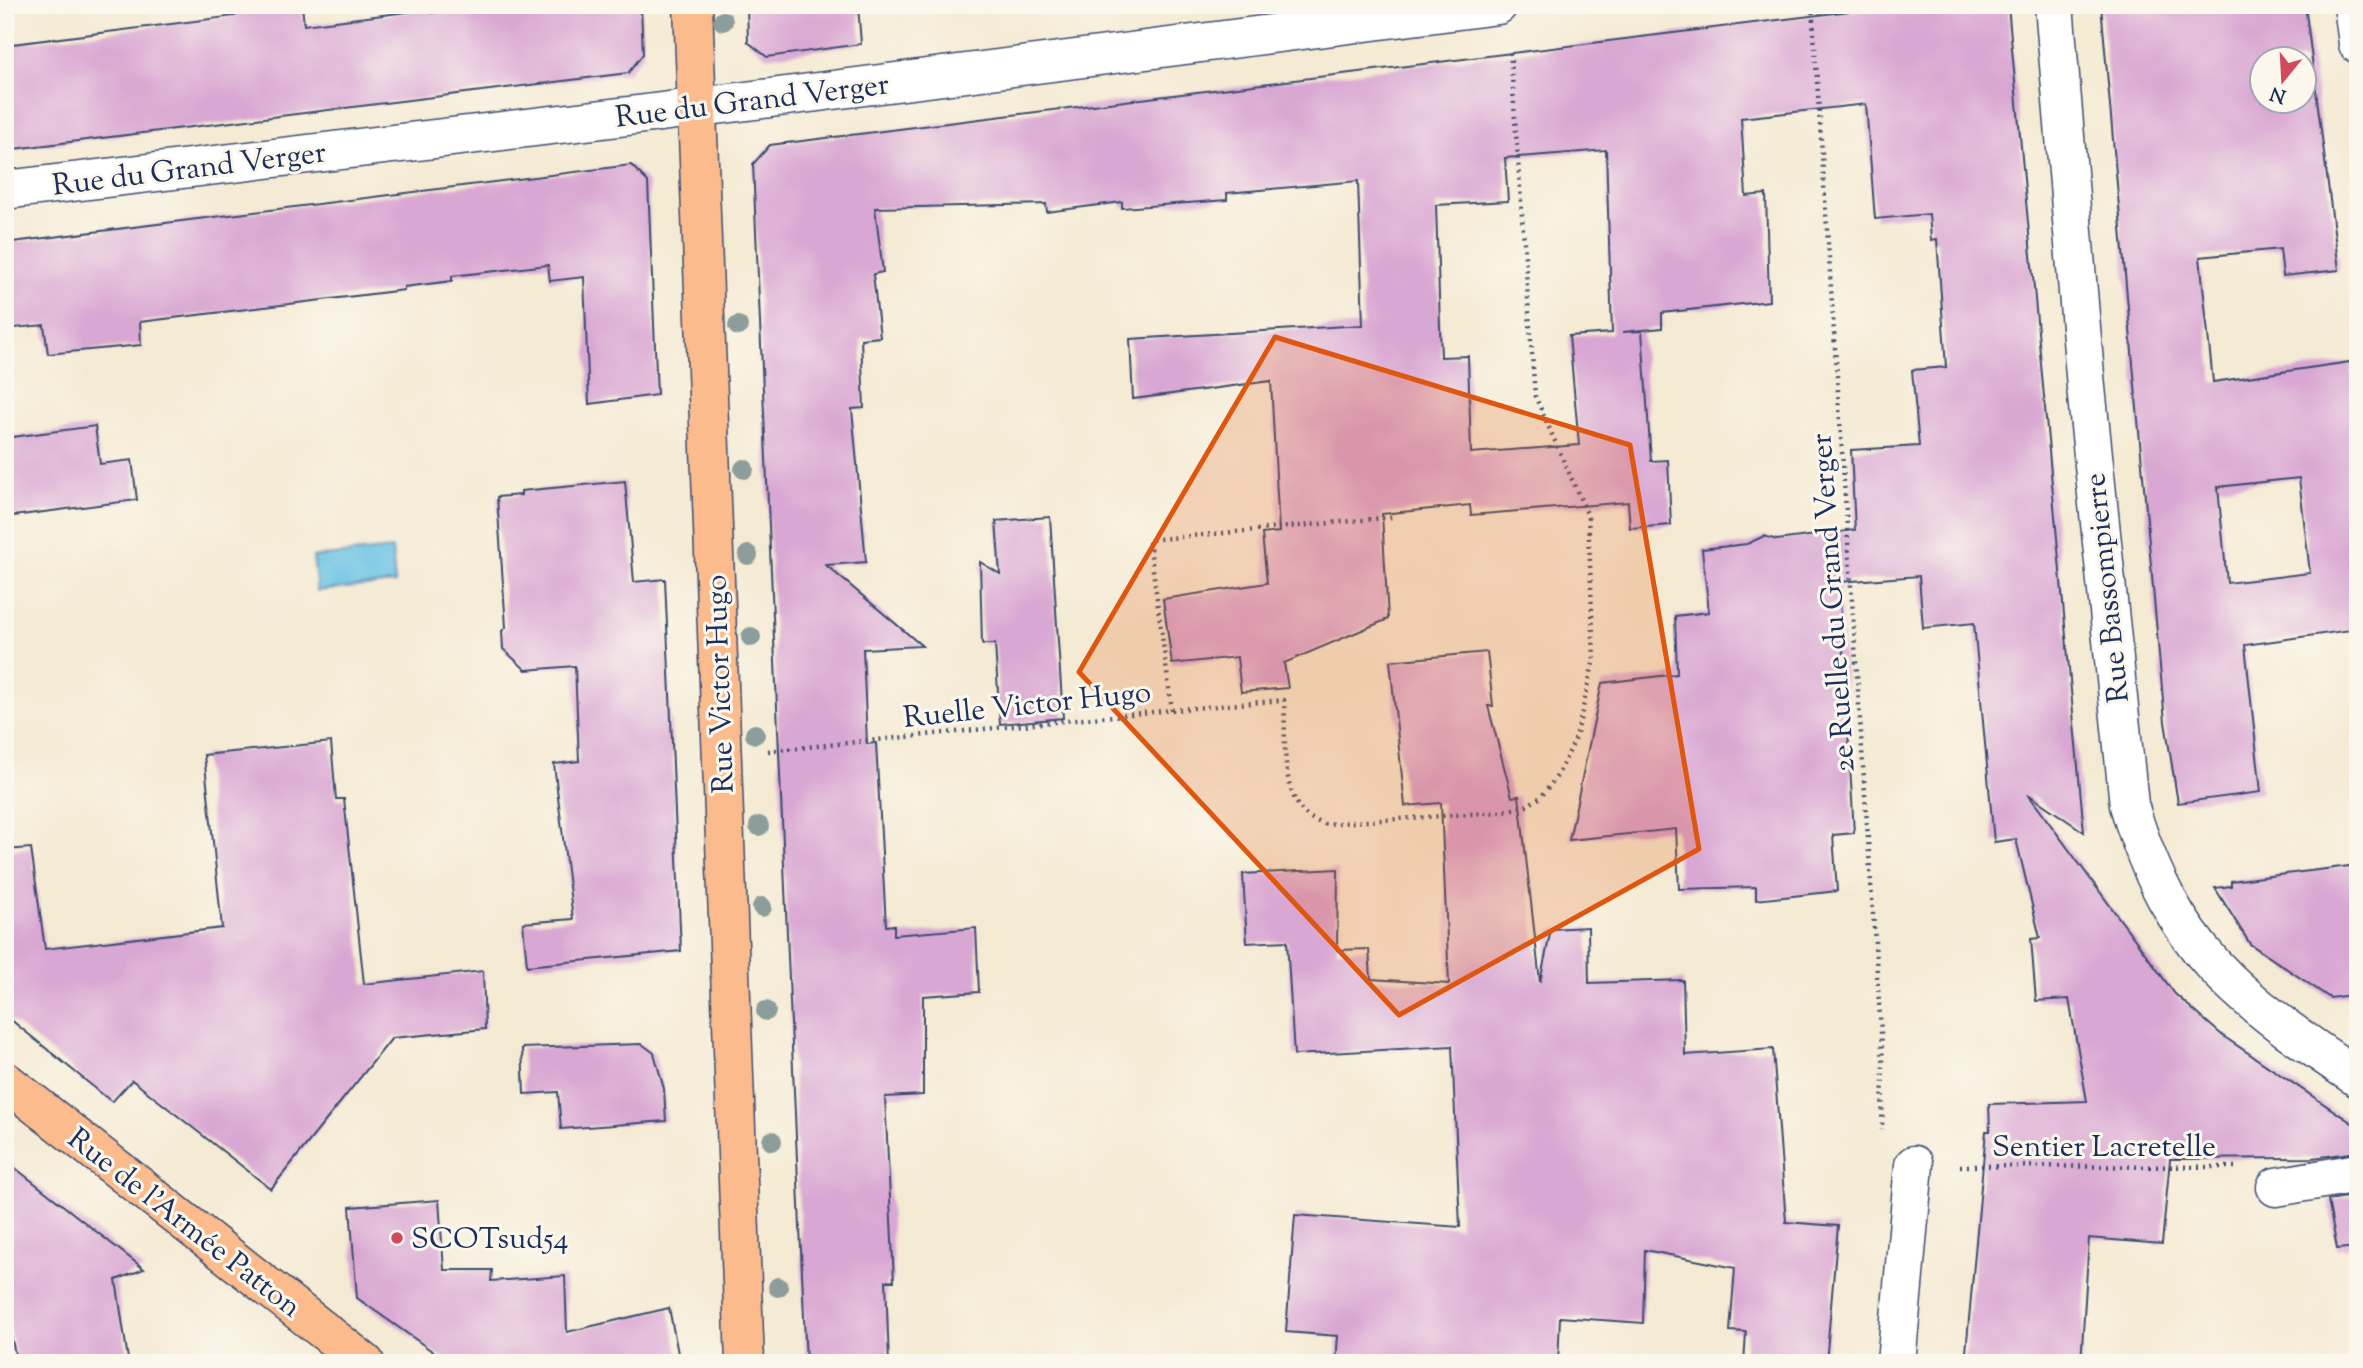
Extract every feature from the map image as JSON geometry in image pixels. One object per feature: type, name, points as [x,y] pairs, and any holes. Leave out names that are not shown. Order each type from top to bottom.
[{"type":"main road","name":"Rue Victor Hugo","points":[[693,5],[745,1363]]},
{"type":"main road","name":"Rue de l'Armée Patton","points":[[5,1081],[365,1363]]},
{"type":"street","name":"Rue Bassompierre","points":[[2054,5],[2088,401],[2129,805],[2143,851],[2167,905],[2195,946],[2235,989],[2276,1022],[2358,1078]]},
{"type":"street","points":[[2353,5],[2358,44]]},
{"type":"street","name":"Rue du Grand Verger","points":[[5,190],[698,107],[1503,22]]},
{"type":"street","points":[[1896,1363],[1914,1166]]},
{"type":"street","points":[[2276,1186],[2358,1172]]},
{"type":"path","name":"2e Ruelle du Grand Verger","points":[[1812,5],[1883,1062],[1882,1166],[1914,1166]]},
{"type":"path","points":[[1172,710],[1284,700],[1290,796],[1301,812],[1313,821],[1325,824],[1499,812],[1526,807],[1541,797],[1557,776],[1576,738],[1594,659],[1588,516],[1535,396],[1503,22]]},
{"type":"path","name":"Ruelle Victor Hugo","points":[[722,755],[1172,710],[1149,540],[1395,517]]},
{"type":"path","name":"Sentier Lacretelle","points":[[1914,1166],[2276,1168],[2276,1186]]},
{"type":"highlighted area","points":[[1275,337],[1630,445],[1699,849],[1399,1015],[1079,672]]},
{"type":"water","points":[[392,549],[395,583],[317,591],[313,557]]},
{"type":"building","points":[[302,5],[304,25],[431,9],[431,13],[489,5],[641,5],[643,54],[628,73],[5,150],[5,45],[235,16],[234,9]]},
{"type":"building","points":[[747,5],[858,5],[861,44],[767,57],[748,42]]},
{"type":"building","points":[[1899,5],[2008,5],[2084,832],[2028,794],[2175,994],[2223,1036],[2358,1127],[2358,1152],[2313,1158],[2170,1159],[2162,1244],[2089,1238],[2081,1363],[1965,1363],[1986,1131],[1990,1131],[1989,1104],[2087,1101],[2069,999],[2036,1001],[2031,939],[2040,938],[2016,839],[1994,842],[1974,623],[1923,628],[1919,576],[1839,582],[1854,833],[1833,835],[1837,891],[1756,900],[1756,887],[1679,889],[1676,829],[1569,840],[1602,683],[1677,674],[1675,616],[1709,612],[1702,549],[1747,544],[1764,536],[1777,540],[1855,530],[1851,450],[1919,446],[1912,370],[1946,367],[1937,239],[1931,240],[1929,214],[1875,219],[1866,104],[1741,118],[1746,196],[1766,194],[1769,301],[1662,313],[1662,328],[1623,332],[1642,331],[1651,461],[1668,460],[1671,525],[1630,528],[1628,502],[1471,515],[1470,505],[1382,514],[1388,619],[1284,663],[1288,688],[1241,692],[1237,657],[1172,664],[1163,599],[1267,583],[1262,534],[1279,532],[1271,381],[1133,399],[1130,339],[1363,325],[1358,181],[1227,193],[1227,200],[1122,208],[1122,202],[1047,212],[1046,204],[875,208],[883,272],[873,274],[880,337],[861,339],[864,408],[852,409],[866,562],[826,565],[922,646],[863,649],[867,744],[876,743],[886,926],[894,925],[894,935],[976,928],[979,992],[923,996],[923,1095],[885,1097],[894,1281],[886,1281],[889,1363],[806,1363],[753,164],[770,145]],"holes":[[[1606,150],[1612,333],[1569,336],[1579,445],[1471,453],[1468,356],[1441,357],[1436,205],[1508,201],[1505,158]]]},
{"type":"building","points":[[2101,5],[2305,5],[2310,46],[2248,46],[2248,116],[2318,116],[2318,106],[2339,270],[2283,276],[2280,249],[2200,257],[2213,382],[2350,362],[2358,423],[2358,629],[2245,645],[2261,792],[2178,803],[2165,722]],"holes":[[[2299,478],[2310,573],[2227,583],[2218,487]]]},
{"type":"building","points":[[631,165],[648,182],[657,395],[589,404],[584,277],[550,281],[548,265],[452,276],[452,281],[404,287],[404,290],[140,322],[141,345],[48,354],[44,325],[5,329],[5,243]]},
{"type":"building","points":[[95,426],[100,464],[132,460],[137,500],[5,517],[5,438]]},
{"type":"building","points":[[625,481],[634,582],[665,579],[681,951],[527,966],[523,923],[573,919],[554,764],[579,761],[575,666],[526,670],[503,649],[502,631],[506,627],[497,497],[521,495],[521,491]]},
{"type":"building","points":[[1050,517],[1063,718],[1000,724],[995,644],[982,644],[980,562],[1000,574],[996,521]]},
{"type":"building","points":[[1487,652],[1493,706],[1488,706],[1512,797],[1519,796],[1540,982],[1551,929],[1588,927],[1589,983],[1683,980],[1685,1055],[1773,1049],[1786,1222],[1838,1226],[1826,1363],[1744,1363],[1746,1332],[1730,1331],[1735,1268],[1645,1250],[1643,1323],[1560,1317],[1558,1363],[1336,1363],[1338,1336],[1286,1332],[1295,1215],[1460,1227],[1452,1046],[1294,1055],[1287,941],[1247,943],[1243,874],[1338,869],[1337,950],[1369,949],[1371,979],[1449,984],[1441,803],[1405,806],[1390,661]]},
{"type":"building","points":[[331,742],[336,799],[344,799],[364,984],[483,971],[485,1029],[392,1038],[271,1189],[132,1080],[112,1102],[5,1015],[5,850],[31,848],[45,949],[222,928],[204,755]]},
{"type":"building","points":[[2358,865],[2358,994],[2330,998],[2250,944],[2215,888],[2231,886],[2231,881]]},
{"type":"building","points":[[642,1044],[654,1053],[664,1089],[666,1121],[561,1129],[558,1092],[524,1094],[522,1048]]},
{"type":"building","points":[[5,1160],[144,1269],[116,1280],[128,1359],[103,1363],[17,1363],[5,1308]]},
{"type":"building","points":[[2358,1195],[2358,1247],[2337,1249],[2328,1200]]},
{"type":"building","points":[[439,1200],[444,1270],[492,1270],[491,1281],[565,1276],[567,1332],[669,1308],[680,1363],[449,1363],[357,1298],[350,1207]]},
{"type":"place","name":"SCOTsud54","points":[[397,1238]]}]
